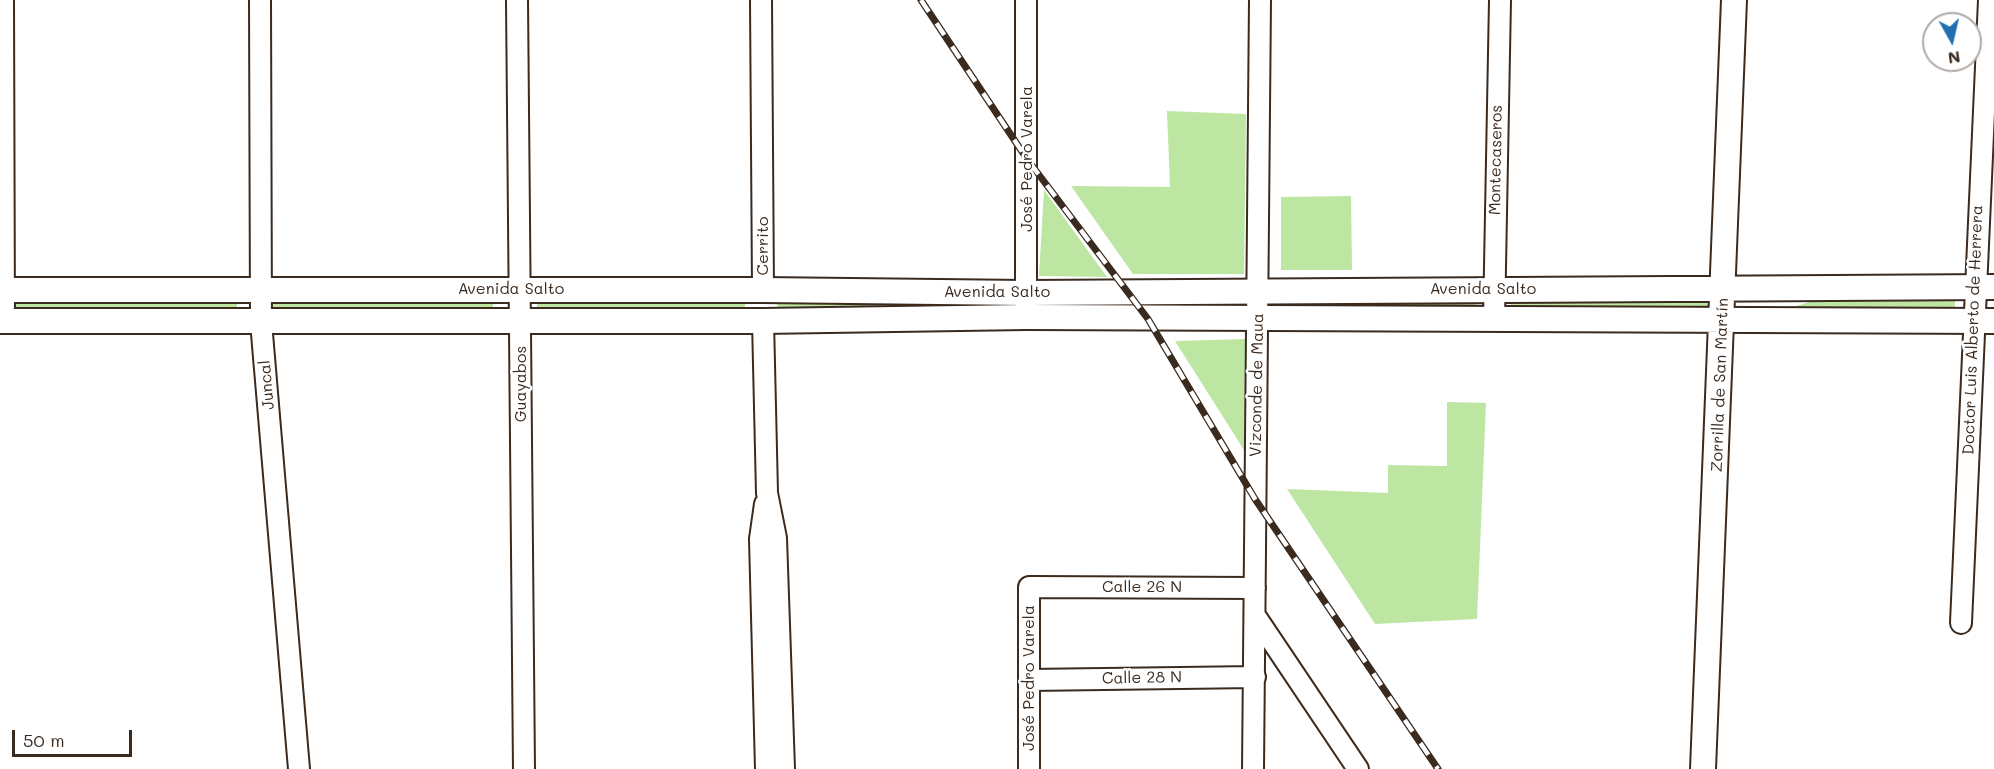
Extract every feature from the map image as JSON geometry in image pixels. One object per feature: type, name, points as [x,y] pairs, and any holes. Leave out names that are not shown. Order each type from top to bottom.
[{"type":"street","points":[[2,321],[3,0]]},
{"type":"street","name":"Juncal","points":[[260,0],[261,322],[299,769]]},
{"type":"street","name":"Guayabos","points":[[517,0],[524,769]]},
{"type":"street","name":"Cerrito","points":[[761,0],[763,321],[767,493],[776,538],[784,769]]},
{"type":"street","name":"José Pedro Varela","points":[[1026,0],[1026,317]]},
{"type":"street","name":"Vizconde de Maua","points":[[1253,769],[1260,0]]},
{"type":"street","name":"Montecaseros","points":[[1494,320],[1500,0]]},
{"type":"street","name":"Zorrilla de San Martín","points":[[1703,769],[1723,321],[1734,0]]},
{"type":"street","name":"Doctor Luis Alberto de Herrera","points":[[1961,623],[1984,321],[1989,0]]},
{"type":"street","name":"Avenida Salto","points":[[2,290],[520,289],[1026,292],[1984,287]]},
{"type":"street","name":"Avenida Salto","points":[[2,321],[763,321],[1026,317],[1984,321]]},
{"type":"street","name":"Cerrito","points":[[766,769],[760,539],[767,493]]},
{"type":"street","name":"José Pedro Varela","points":[[1029,587],[1029,769]]},
{"type":"street","name":"Calle 26 N","points":[[1029,587],[1256,588]]},
{"type":"street","points":[[1256,617],[1358,769]]},
{"type":"street","name":"Calle 28 N","points":[[1029,680],[1255,677]]},
{"type":"green space","points":[[1167,111],[1246,114],[1244,274],[1133,274],[1071,186],[1170,187]]},
{"type":"green space","points":[[1044,190],[1107,277],[1039,276]]},
{"type":"green space","points":[[1351,196],[1352,270],[1281,270],[1281,197]]},
{"type":"green space","points":[[1714,295],[1714,314],[1511,312],[1511,296]]},
{"type":"green space","points":[[537,298],[745,301],[745,312],[537,310]]},
{"type":"green space","points":[[270,299],[493,299],[493,312],[270,312]]},
{"type":"green space","points":[[1007,299],[1008,310],[778,313],[777,302]]},
{"type":"green space","points":[[13,300],[237,300],[237,313],[13,313]]},
{"type":"green space","points":[[1276,300],[1475,301],[1475,313],[1276,312]]},
{"type":"green space","points":[[1816,300],[1955,301],[1955,313],[1730,314],[1729,306],[1790,308]]},
{"type":"green space","points":[[1245,339],[1244,450],[1175,341]]},
{"type":"green space","points":[[1447,402],[1486,403],[1477,619],[1375,624],[1287,489],[1388,493],[1388,465],[1447,466]]},
{"type":"railway","points":[[921,0],[1027,159],[1148,319],[1255,499],[1438,769]]}]
